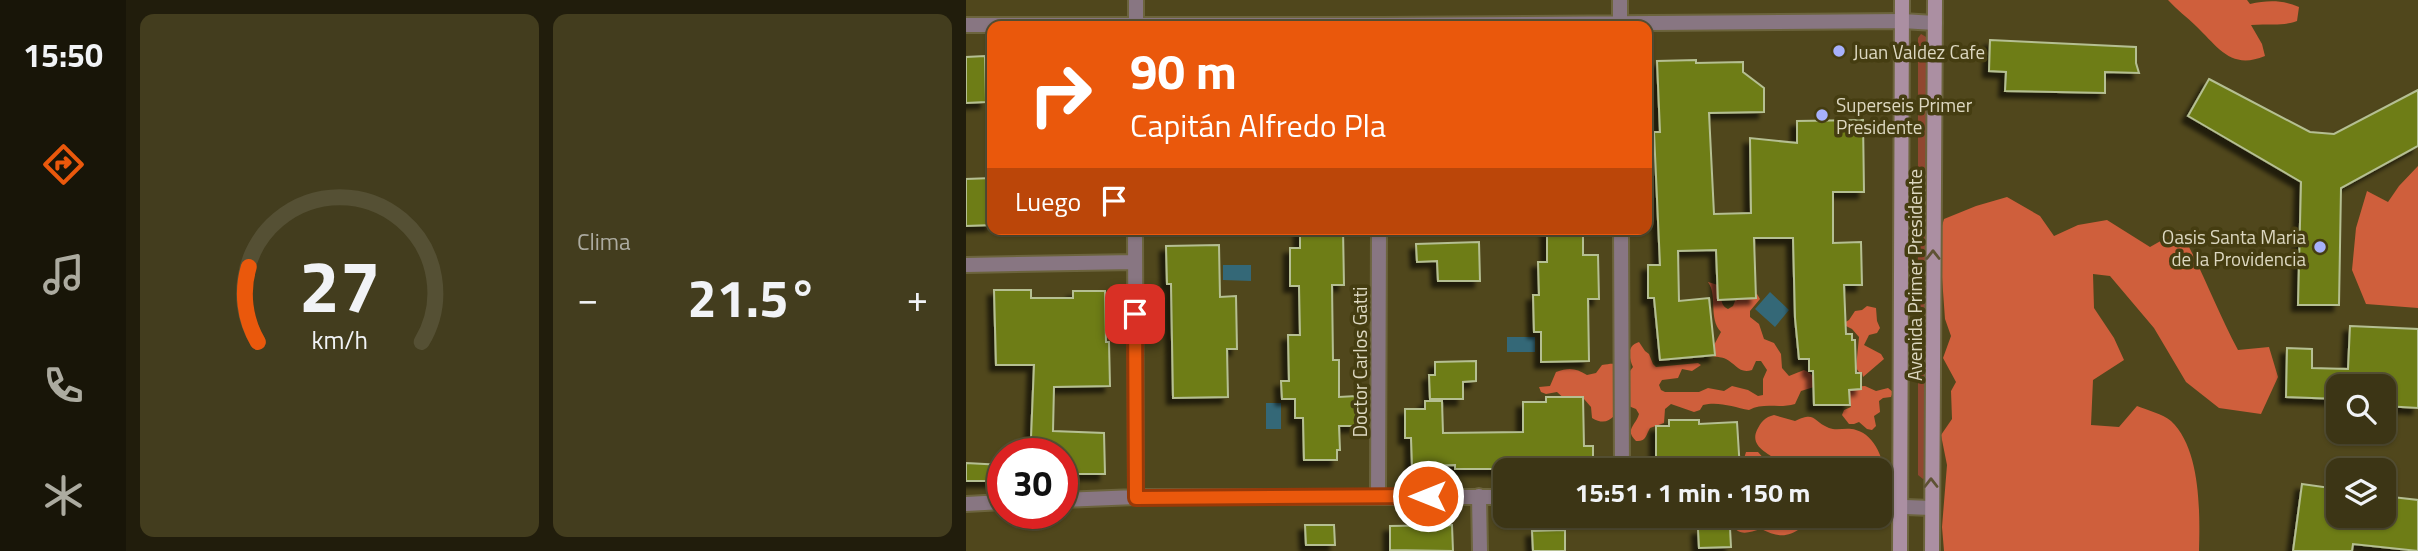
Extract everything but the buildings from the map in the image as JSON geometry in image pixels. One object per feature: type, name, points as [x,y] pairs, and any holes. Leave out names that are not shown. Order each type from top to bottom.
[{"type":"main road","name":"Avenida Primer Presidente","points":[[1900,551],[1902,0]]},
{"type":"main road","name":"Avenida Primer Presidente","points":[[1932,551],[1936,0]]},
{"type":"street","points":[[1136,0],[1136,21]]},
{"type":"street","points":[[1620,0],[1620,21]]},
{"type":"street","points":[[1652,24],[1935,23]]},
{"type":"street","points":[[966,25],[987,25]]},
{"type":"street","points":[[1135,235],[1136,498]]},
{"type":"street","name":"Doctor Carlos Gatti","points":[[1378,496],[1380,235]]},
{"type":"street","points":[[1621,235],[1622,458]]},
{"type":"street","points":[[966,265],[1135,262]]},
{"type":"street","points":[[1479,496],[1480,551]]},
{"type":"street","points":[[1078,500],[1493,497]]},
{"type":"street","points":[[966,504],[987,503]]},
{"type":"street","points":[[1892,506],[1931,508]]},
{"type":"shaded area","points":[[2168,0],[2247,0],[2250,4],[2275,1],[2299,7],[2297,21],[2251,25],[2262,44],[2265,56],[2243,60],[2219,49]]},
{"type":"shaded area","points":[[1921,34],[1928,38],[1927,476],[1923,479],[1918,475],[1918,38]]},
{"type":"shaded area","points":[[2418,166],[2418,308],[2366,304],[2352,270],[2356,228],[2367,191],[2388,202]]},
{"type":"shaded area","points":[[2007,197],[2040,216],[2054,236],[2078,225],[2107,220],[2150,247],[2180,230],[2238,350],[2269,347],[2278,377],[2261,414],[2219,408],[2186,382],[2154,328],[2110,276],[2093,274],[2094,308],[2114,338],[2124,360],[2093,380],[2091,425],[2119,427],[2137,406],[2171,421],[2188,448],[2197,482],[2199,551],[1944,551],[1942,527],[1947,465],[1941,435],[1952,419],[1951,391],[1956,382],[1943,358],[1951,336],[1945,319],[1939,236],[1944,219]]},
{"type":"shaded area","points":[[1708,282],[1718,285],[1722,302],[1728,309],[1733,306],[1737,296],[1757,294],[1760,299],[1750,311],[1750,317],[1759,324],[1764,339],[1774,343],[1781,354],[1782,368],[1789,376],[1804,370],[1814,378],[1814,387],[1801,391],[1795,404],[1760,406],[1749,410],[1709,404],[1694,412],[1671,404],[1665,409],[1664,423],[1650,428],[1644,439],[1636,441],[1631,431],[1639,414],[1636,409],[1626,405],[1603,422],[1592,418],[1591,407],[1584,399],[1568,402],[1557,392],[1541,392],[1539,387],[1550,386],[1556,372],[1565,369],[1587,375],[1596,373],[1602,365],[1612,364],[1624,371],[1630,371],[1633,367],[1630,349],[1639,342],[1656,367],[1698,363],[1701,365],[1692,371],[1682,369],[1678,378],[1662,380],[1659,385],[1665,392],[1699,392],[1708,388],[1724,391],[1732,386],[1758,396],[1763,395],[1763,379],[1767,370],[1761,361],[1756,361],[1752,370],[1744,371],[1709,352],[1708,348],[1714,345],[1721,332],[1715,320]]},
{"type":"shaded area","points":[[1867,306],[1876,308],[1880,328],[1877,333],[1869,335],[1864,345],[1881,354],[1884,359],[1863,377],[1862,372],[1856,368],[1859,337],[1852,329],[1842,324],[1849,320],[1855,311]]},
{"type":"shaded area","points":[[1865,386],[1876,391],[1888,388],[1893,392],[1891,397],[1879,401],[1880,412],[1874,416],[1876,426],[1872,430],[1859,422],[1849,424],[1842,415],[1844,410],[1851,407],[1847,400],[1850,391]]},
{"type":"shaded area","points":[[1774,415],[1795,421],[1811,417],[1829,428],[1853,429],[1869,438],[1881,458],[1774,458],[1761,449],[1755,437],[1762,422]]},
{"type":"shaded area","points":[[1746,452],[1758,452],[1763,458],[1744,458]]},
{"type":"shaded area","points":[[1801,528],[1786,535],[1776,535],[1761,529],[1742,532],[1735,529]]},
{"type":"water","points":[[1223,265],[1251,265],[1251,281],[1223,280]]},
{"type":"water","points":[[1770,292],[1789,310],[1775,327],[1755,309]]},
{"type":"water","points":[[1507,337],[1535,337],[1535,352],[1507,352]]},
{"type":"water","points":[[1266,403],[1281,403],[1281,429],[1266,429]]},
{"type":"place","name":"Juan Valdez Cafe","points":[[1839,51]]},
{"type":"place","name":"Superseis Primer Presidente","points":[[1822,115]]},
{"type":"place","name":"Oasis Santa Maria de la Providencia","points":[[2320,247]]},
{"type":"route","points":[[1135,314],[1136,498],[1428,496]]}]
